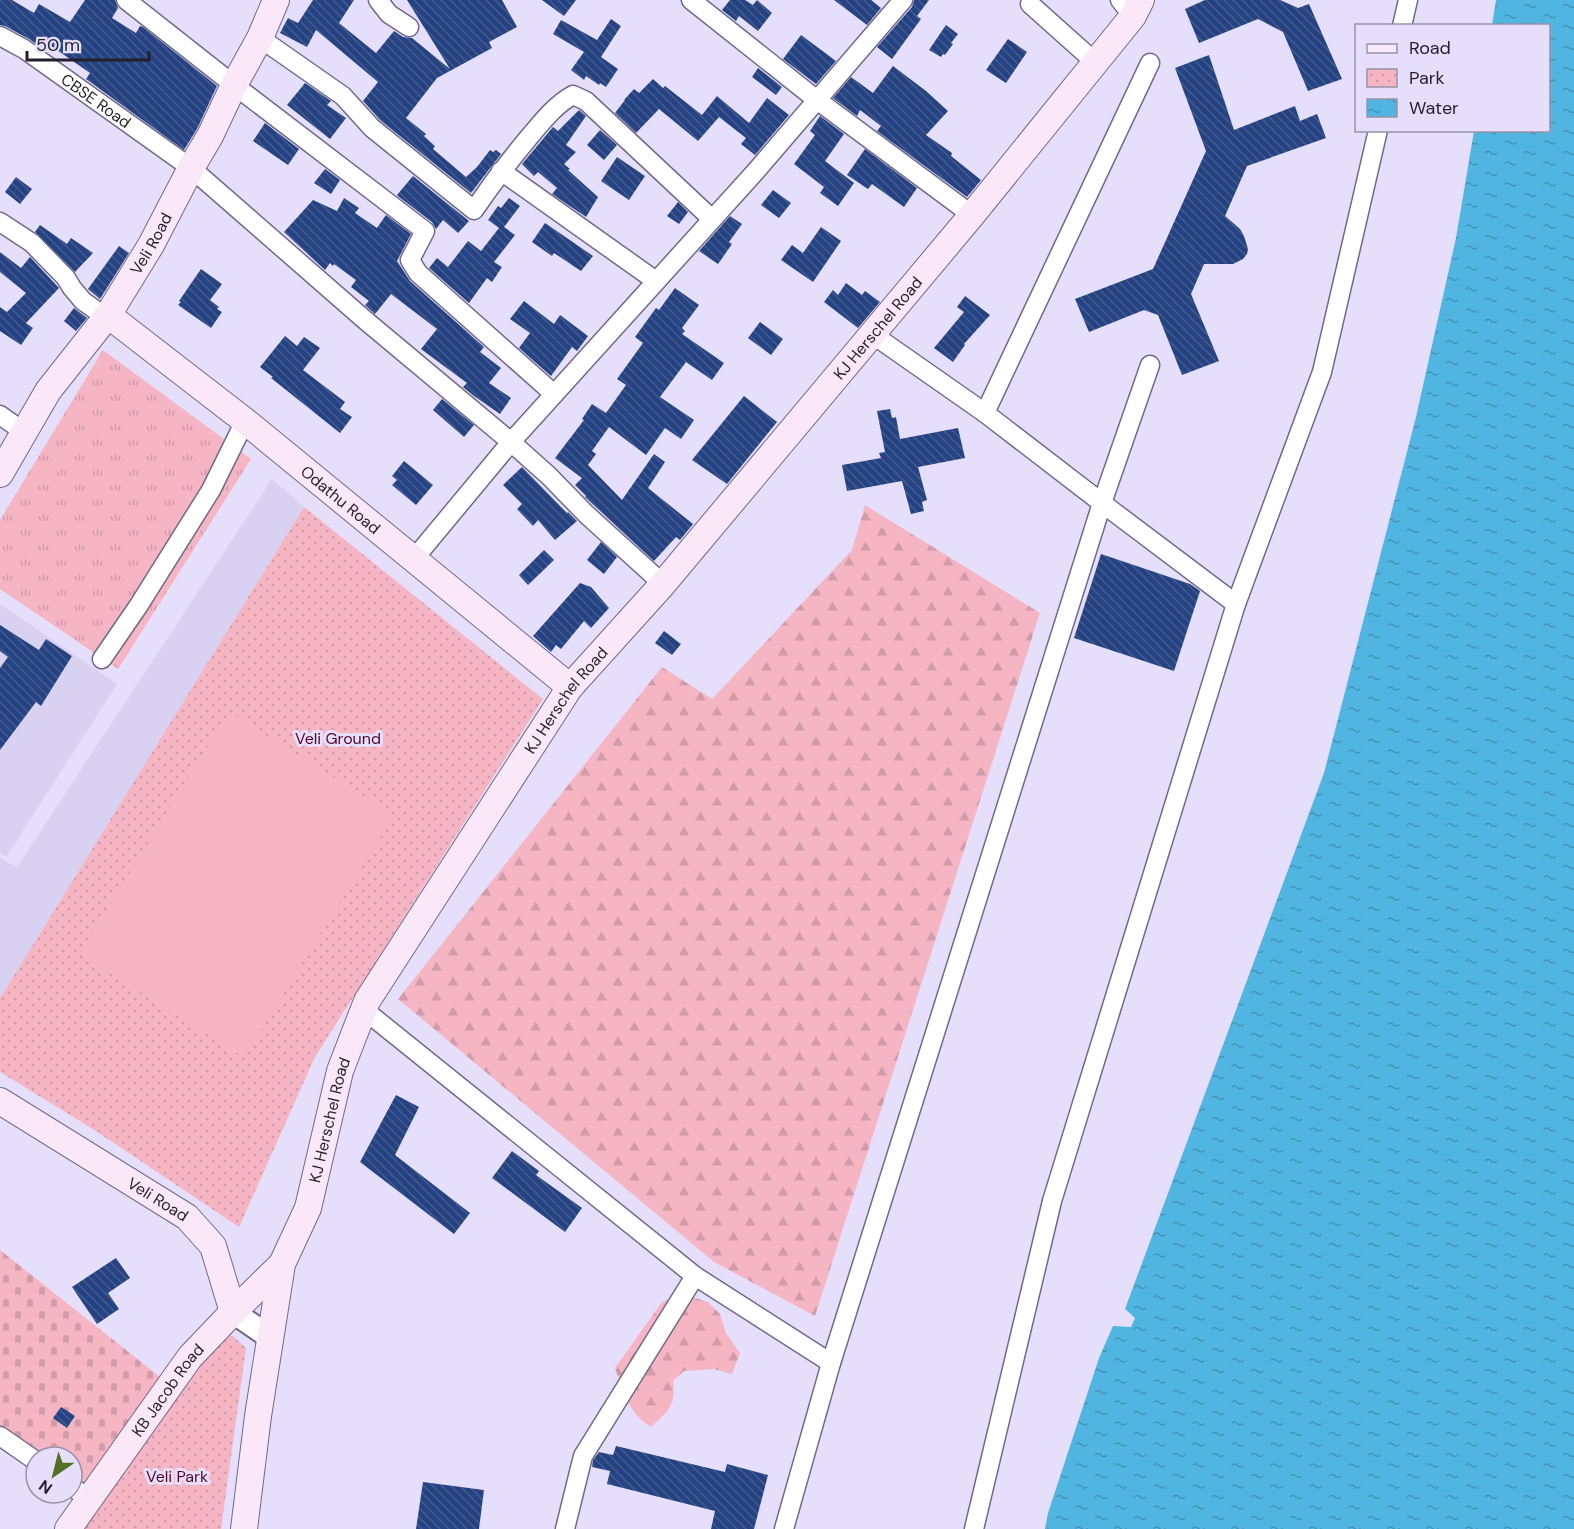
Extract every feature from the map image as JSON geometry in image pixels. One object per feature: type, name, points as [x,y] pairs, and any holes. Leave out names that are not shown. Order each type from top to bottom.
[{"type":"main road","name":"Veli Road","points":[[0,474],[48,391],[108,315],[151,245],[260,38],[276,0]]},
{"type":"main road","name":"KJ Herschel Road","points":[[244,1529],[258,1416],[282,1264],[308,1208],[340,1071],[363,1009],[570,687],[663,584],[972,215],[1096,63],[1132,5]]},
{"type":"main road","name":"Odathu Road","points":[[108,315],[245,421],[570,687]]},
{"type":"main road","name":"Veli Road","points":[[0,1101],[187,1217],[213,1246],[233,1312]]},
{"type":"main road","name":"KB Jacob Road","points":[[84,1489],[190,1357],[282,1264]]},
{"type":"main road","name":"KB Jacob Road","points":[[68,1529],[77,1505]]},
{"type":"street","points":[[126,0],[424,231],[410,260],[418,273],[554,394]]},
{"type":"street","points":[[378,0],[389,14],[409,27]]},
{"type":"street","points":[[691,0],[817,100],[972,215]]},
{"type":"street","points":[[413,560],[511,442],[712,219],[903,0]]},
{"type":"street","points":[[1402,24],[1408,0]]},
{"type":"street","points":[[1030,4],[1096,63]]},
{"type":"street","name":"CBSE Road","points":[[0,36],[24,49],[191,168],[365,320],[511,442],[663,584]]},
{"type":"street","points":[[260,38],[343,96],[372,128],[474,210],[501,171],[561,101],[573,95],[586,101],[712,219]]},
{"type":"street","points":[[985,413],[1150,63]]},
{"type":"street","points":[[974,1529],[1052,1201],[1236,604],[1322,372],[1378,132]]},
{"type":"street","points":[[501,171],[656,281]]},
{"type":"street","points":[[0,222],[32,243],[66,278],[83,301],[97,311],[108,315]]},
{"type":"street","points":[[872,334],[985,413],[1236,604]]},
{"type":"street","points":[[784,1529],[831,1363],[1102,503],[1150,365]]},
{"type":"street","points":[[0,415],[24,432]]},
{"type":"street","points":[[102,659],[145,596],[211,490],[245,421]]},
{"type":"street","points":[[363,1009],[695,1276],[831,1363]]},
{"type":"street","points":[[565,1529],[583,1456],[695,1276]]},
{"type":"street","points":[[233,1312],[271,1338]]},
{"type":"street","points":[[0,1436],[24,1453]]},
{"type":"shaded area","points":[[272,479],[304,507],[0,998],[0,858],[17,867]]},
{"type":"shaded area","points":[[0,604],[117,684],[6,857],[0,853]]},
{"type":"green space","points":[[103,350],[251,459],[118,669],[0,589],[0,520]]},
{"type":"green space","points":[[865,505],[1040,613],[815,1316],[714,1262],[398,999],[662,667],[712,699],[852,550]]},
{"type":"green space","name":"Veli Ground","points":[[304,507],[543,699],[315,1057],[239,1227],[96,1131],[0,1072],[0,998]]},
{"type":"green space","points":[[229,712],[394,815],[244,1057],[79,954]]},
{"type":"green space","points":[[0,1250],[160,1377],[87,1484],[84,1482],[84,1445],[28,1445],[0,1426]]},
{"type":"green space","points":[[683,1294],[708,1302],[720,1314],[726,1333],[740,1353],[732,1374],[714,1369],[684,1371],[673,1381],[674,1389],[670,1407],[651,1427],[643,1422],[632,1409],[615,1368],[662,1302]]},
{"type":"green space","name":"Veli Park","points":[[221,1336],[233,1336],[246,1348],[221,1529],[74,1529]]},
{"type":"water","points":[[1496,0],[1574,0],[1574,1529],[1045,1529],[1048,1513],[1099,1358],[1113,1326],[1131,1327],[1135,1318],[1125,1309],[1324,773],[1416,417],[1456,238],[1474,132],[1550,132],[1550,24],[1492,24]]},
{"type":"building","points":[[0,0],[12,0],[34,13],[39,4],[70,22],[85,0],[115,0],[118,8],[112,18],[136,33],[140,26],[143,27],[217,86],[197,129],[184,150],[86,79],[90,73],[44,41],[40,47],[0,25]]},
{"type":"building","points":[[313,0],[354,0],[339,23],[376,53],[394,31],[403,37],[412,38],[450,69],[407,0],[502,0],[517,27],[489,42],[492,48],[437,78],[406,118],[426,134],[424,136],[435,146],[433,149],[466,177],[490,150],[493,152],[496,150],[501,154],[471,193],[380,120],[363,101],[378,82],[316,30],[307,47],[280,33],[288,18],[298,23]]},
{"type":"building","points":[[542,0],[576,0],[564,16]]},
{"type":"building","points":[[730,0],[745,0],[753,5],[757,0],[772,13],[758,31],[739,16],[736,21],[722,10]]},
{"type":"building","points":[[834,0],[871,0],[881,8],[867,25]]},
{"type":"building","points":[[914,0],[929,0],[917,16],[921,19],[892,59],[877,47],[912,7]]},
{"type":"building","points":[[1205,0],[1280,0],[1298,8],[1309,4],[1342,79],[1308,91],[1283,32],[1258,19],[1199,43],[1185,9]]},
{"type":"building","points":[[611,19],[621,26],[601,57],[618,69],[606,87],[586,76],[584,80],[571,70],[584,52],[553,34],[561,20],[597,40]]},
{"type":"building","points":[[946,25],[958,34],[945,55],[941,57],[929,50]]},
{"type":"building","points":[[801,35],[836,61],[816,84],[783,59]]},
{"type":"building","points":[[1008,39],[1027,52],[1006,83],[986,70]]},
{"type":"building","points":[[1209,55],[1234,130],[1295,106],[1300,121],[1317,114],[1326,138],[1247,166],[1225,216],[1240,229],[1248,249],[1247,254],[1233,264],[1204,264],[1191,294],[1219,361],[1182,375],[1158,315],[1144,310],[1089,332],[1075,299],[1153,269],[1206,151],[1175,68]]},
{"type":"building","points":[[893,66],[948,111],[926,135],[952,153],[951,156],[981,180],[967,197],[877,131],[881,126],[860,110],[857,116],[833,98],[851,77],[873,93]]},
{"type":"building","points":[[758,68],[782,87],[776,95],[752,77]]},
{"type":"building","points":[[653,79],[702,115],[717,96],[749,123],[767,98],[789,115],[755,155],[741,144],[746,138],[719,117],[698,141],[659,109],[636,133],[615,113],[634,89],[639,93]]},
{"type":"building","points":[[305,83],[331,101],[327,105],[346,118],[330,139],[287,105]]},
{"type":"building","points":[[579,110],[586,116],[566,145],[576,152],[564,164],[598,197],[586,217],[552,194],[557,188],[538,172],[534,176],[522,164],[553,127],[558,131]]},
{"type":"building","points":[[820,116],[844,134],[825,161],[854,183],[838,206],[820,193],[824,187],[794,164],[815,135],[810,131]]},
{"type":"building","points":[[265,123],[299,149],[288,165],[253,141]]},
{"type":"building","points":[[600,130],[617,145],[604,160],[587,145]]},
{"type":"building","points":[[865,149],[917,188],[904,207],[872,184],[868,189],[847,175]]},
{"type":"building","points":[[617,157],[645,176],[629,200],[601,181]]},
{"type":"building","points":[[325,169],[340,180],[331,194],[314,183]]},
{"type":"building","points":[[413,176],[469,221],[458,233],[443,220],[436,229],[432,222],[397,195]]},
{"type":"building","points":[[16,177],[32,189],[20,204],[5,192]]},
{"type":"building","points":[[773,190],[791,203],[779,218],[761,205]]},
{"type":"building","points":[[344,198],[359,208],[355,213],[377,228],[386,215],[411,234],[397,261],[410,281],[484,347],[480,352],[501,368],[489,383],[511,398],[500,414],[463,387],[467,383],[421,349],[437,329],[391,294],[375,314],[365,305],[369,301],[351,287],[356,280],[334,264],[333,266],[330,263],[325,270],[284,232],[313,200],[337,211]]},
{"type":"building","points":[[509,198],[520,206],[504,227],[515,235],[494,262],[502,267],[492,282],[487,278],[469,303],[429,268],[437,258],[448,267],[468,241],[481,251],[499,228],[488,220],[498,206],[501,208]]},
{"type":"building","points":[[678,202],[688,212],[679,224],[667,216]]},
{"type":"building","points":[[730,216],[742,224],[729,242],[732,244],[718,264],[699,251]]},
{"type":"building","points":[[545,223],[593,256],[581,271],[554,253],[552,256],[532,242]]},
{"type":"building","points":[[40,225],[67,244],[71,238],[93,253],[75,272],[35,232]]},
{"type":"building","points":[[821,227],[841,241],[813,282],[781,260],[792,245],[803,253]]},
{"type":"building","points":[[119,246],[129,253],[100,299],[88,289]]},
{"type":"building","points":[[0,252],[21,268],[30,257],[59,288],[26,323],[33,328],[21,345],[0,331],[0,307],[7,312],[26,293],[0,272]]},
{"type":"building","points":[[201,269],[222,284],[210,300],[222,312],[211,328],[178,305]]},
{"type":"building","points":[[846,283],[862,295],[865,291],[880,302],[858,328],[824,302],[833,290],[838,295]]},
{"type":"building","points":[[675,288],[699,305],[682,328],[685,331],[682,334],[724,363],[712,380],[686,362],[660,397],[694,420],[681,439],[665,428],[646,455],[609,427],[592,451],[596,454],[588,465],[622,500],[654,454],[665,462],[648,488],[693,524],[680,540],[676,537],[654,561],[585,497],[575,485],[582,478],[555,458],[584,420],[582,419],[592,404],[606,413],[626,385],[617,379],[643,343],[635,337],[656,308],[659,310]]},
{"type":"building","points":[[965,296],[990,315],[964,344],[953,362],[934,348],[964,312],[957,307]]},
{"type":"building","points":[[524,301],[554,324],[560,315],[588,336],[577,351],[572,347],[551,376],[519,348],[530,333],[510,319]]},
{"type":"building","points":[[74,308],[87,318],[76,331],[64,321]]},
{"type":"building","points":[[760,322],[783,339],[771,355],[748,338]]},
{"type":"building","points":[[285,336],[297,346],[304,337],[320,348],[303,370],[345,402],[340,409],[352,417],[340,433],[260,367]]},
{"type":"building","points":[[744,396],[777,422],[727,484],[692,460]]},
{"type":"building","points":[[442,399],[474,425],[464,437],[433,410]]},
{"type":"building","points":[[890,409],[892,418],[896,417],[900,439],[958,428],[965,458],[918,467],[927,500],[922,502],[924,511],[911,514],[902,481],[847,491],[842,465],[881,458],[879,453],[885,452],[877,411]]},
{"type":"building","points":[[404,461],[433,485],[416,505],[392,485],[397,480],[392,476]]},
{"type":"building","points":[[522,467],[577,521],[555,540],[538,520],[533,526],[517,509],[522,504],[503,485]]},
{"type":"building","points":[[601,542],[617,557],[604,574],[587,560]]},
{"type":"building","points":[[544,550],[554,560],[528,585],[519,575]]},
{"type":"building","points":[[1101,554],[1190,584],[1200,591],[1174,671],[1074,638]]},
{"type":"building","points":[[580,583],[591,587],[609,608],[591,628],[584,621],[561,649],[556,645],[551,652],[533,636]]},
{"type":"building","points":[[0,625],[39,650],[46,639],[72,656],[41,706],[36,702],[0,750],[0,668],[8,657],[0,651]]},
{"type":"building","points":[[664,631],[681,644],[672,655],[655,643]]},
{"type":"building","points":[[396,1095],[419,1107],[395,1155],[470,1213],[454,1234],[360,1162]]},
{"type":"building","points":[[512,1151],[539,1171],[536,1175],[582,1208],[565,1232],[492,1178]]},
{"type":"building","points":[[116,1258],[130,1278],[108,1293],[119,1309],[97,1324],[72,1287]]},
{"type":"building","points":[[61,1407],[75,1416],[67,1428],[53,1418]]},
{"type":"building","points":[[616,1446],[725,1472],[727,1464],[768,1475],[754,1529],[711,1529],[715,1511],[607,1484],[610,1471],[592,1467],[593,1460],[599,1452],[613,1455]]},
{"type":"building","points":[[423,1482],[484,1490],[479,1529],[416,1529]]}]
